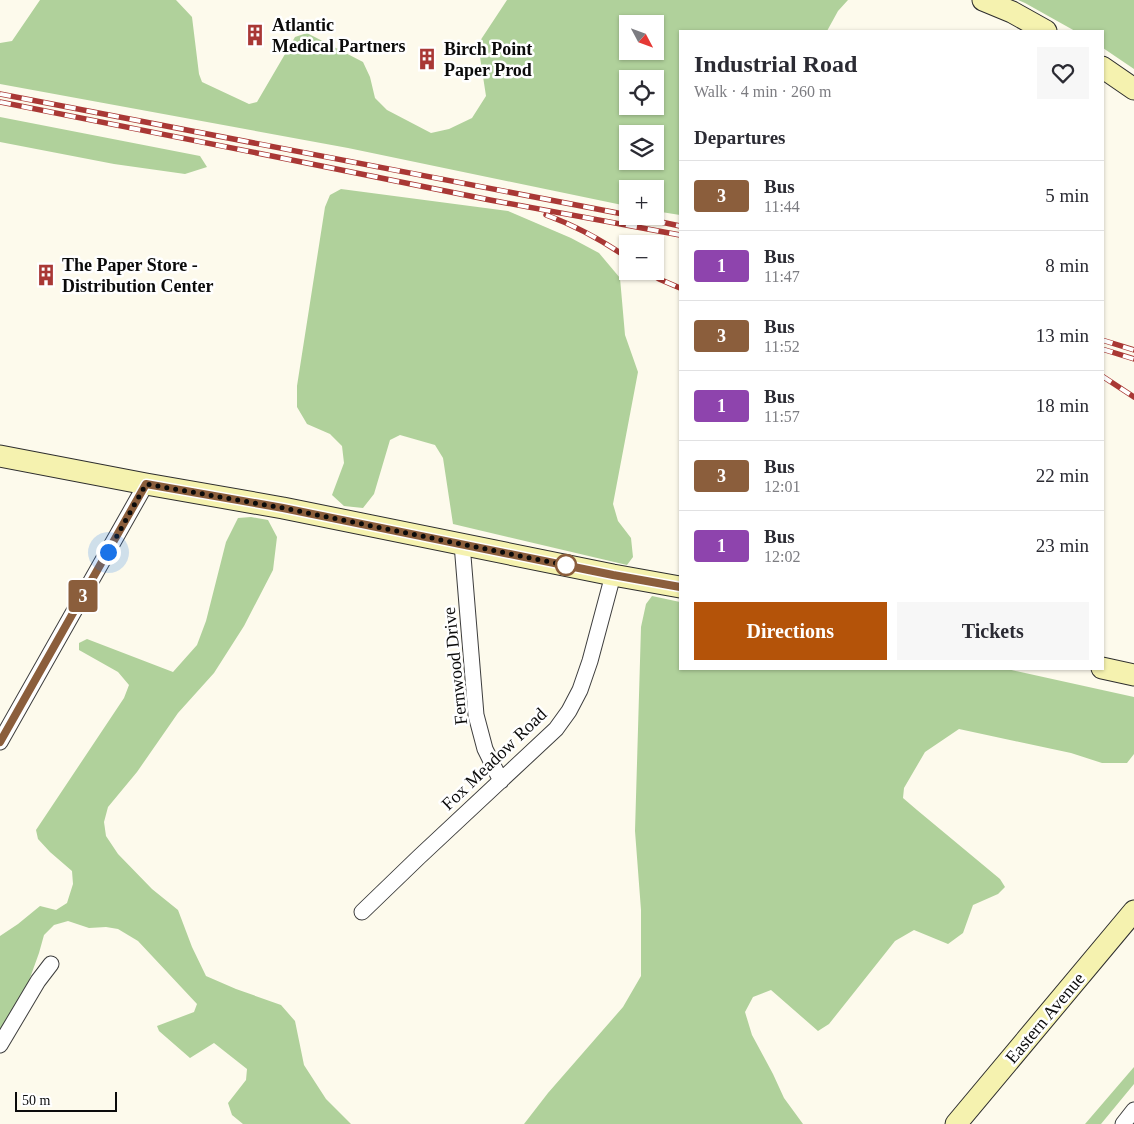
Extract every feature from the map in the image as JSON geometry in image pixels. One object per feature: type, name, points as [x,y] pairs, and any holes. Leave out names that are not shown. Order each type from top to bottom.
[{"type":"street","points":[[982,0],[1012,12],[1044,30]]},
{"type":"street","points":[[1104,69],[1134,88]]},
{"type":"street","points":[[0,456],[283,508],[679,587]]},
{"type":"street","points":[[0,742],[146,484]]},
{"type":"street","name":"Fernwood Drive","points":[[462,544],[476,715],[485,748],[501,781]]},
{"type":"street","name":"Fox Meadow Road","points":[[362,912],[418,857],[556,729],[569,711],[580,690],[590,661],[613,575]]},
{"type":"street","points":[[1104,668],[1134,674]]},
{"type":"street","name":"Eastern Avenue","points":[[956,1124],[1134,911]]},
{"type":"street","points":[[0,1046],[38,981],[51,964]]},
{"type":"street","points":[[1123,1124],[1134,1110]]},
{"type":"green space","points":[[40,0],[176,0],[192,17],[199,74],[202,82],[249,104],[257,102],[295,37],[307,33],[363,62],[370,77],[375,98],[387,110],[431,133],[449,129],[472,118],[486,96],[478,44],[507,0],[848,0],[838,11],[828,30],[679,30],[679,215],[664,212],[664,180],[619,180],[619,204],[348,148],[0,84],[0,43],[12,41]]},
{"type":"green space","points":[[1018,0],[1134,0],[1134,69],[1104,49],[1104,30],[1073,30]]},
{"type":"green space","points":[[0,117],[200,156],[207,167],[185,174],[114,164],[0,142]]},
{"type":"green space","points":[[341,189],[508,211],[571,238],[599,253],[619,277],[625,335],[638,372],[613,504],[618,521],[631,538],[633,557],[627,565],[453,524],[443,458],[435,445],[400,435],[390,440],[374,494],[363,508],[344,506],[332,495],[344,463],[342,446],[330,434],[307,424],[297,407],[297,386],[325,207],[330,195]]},
{"type":"green space","points":[[251,517],[268,520],[277,537],[273,570],[244,626],[214,673],[178,713],[137,772],[108,807],[104,822],[106,836],[118,854],[152,889],[178,910],[192,947],[206,976],[281,1005],[295,1021],[304,1065],[326,1099],[351,1124],[243,1124],[232,1115],[228,1103],[246,1080],[247,1069],[214,1043],[190,1058],[159,1031],[157,1026],[194,1012],[197,1004],[138,941],[118,929],[106,927],[89,928],[68,921],[54,925],[44,935],[26,989],[0,1036],[0,936],[40,906],[56,910],[67,903],[73,884],[72,871],[38,839],[36,830],[124,698],[129,685],[118,672],[79,650],[79,643],[87,639],[173,672],[197,645],[206,621],[226,542],[238,518]]},
{"type":"green space","points":[[652,596],[679,602],[679,670],[1012,670],[1134,697],[1134,754],[1127,763],[1102,763],[1071,753],[959,729],[925,752],[904,788],[903,798],[1000,879],[1005,887],[998,894],[973,905],[963,933],[948,944],[914,930],[895,941],[829,1024],[818,1031],[771,990],[753,997],[745,1012],[752,1035],[784,1098],[803,1124],[524,1124],[548,1093],[623,1007],[641,976],[641,910],[635,831],[641,627],[646,604]]},
{"type":"green space","points":[[1134,1067],[1134,1084],[1101,1124],[1085,1124]]},
{"type":"railway","points":[[0,94],[619,213]]},
{"type":"railway","points":[[0,102],[490,200],[679,235]]},
{"type":"railway","points":[[546,215],[588,234],[619,252]]},
{"type":"railway","points":[[664,223],[679,226]]},
{"type":"railway","points":[[661,280],[679,288]]},
{"type":"railway","points":[[1104,341],[1134,350]]},
{"type":"railway","points":[[1104,350],[1134,359]]},
{"type":"railway","points":[[1104,377],[1134,397]]},
{"type":"bus line","name":"3","points":[[0,742],[146,484],[283,508],[679,587]]},
{"type":"place","name":"Atlantic Medical Partners","points":[[255,35]]},
{"type":"place","name":"Birch Point Paper Prod","points":[[427,59]]},
{"type":"place","name":"The Paper Store - Distribution Center","points":[[46,275]]},
{"type":"route","points":[[108,552],[146,484],[283,508],[575,567],[566,565]]}]
